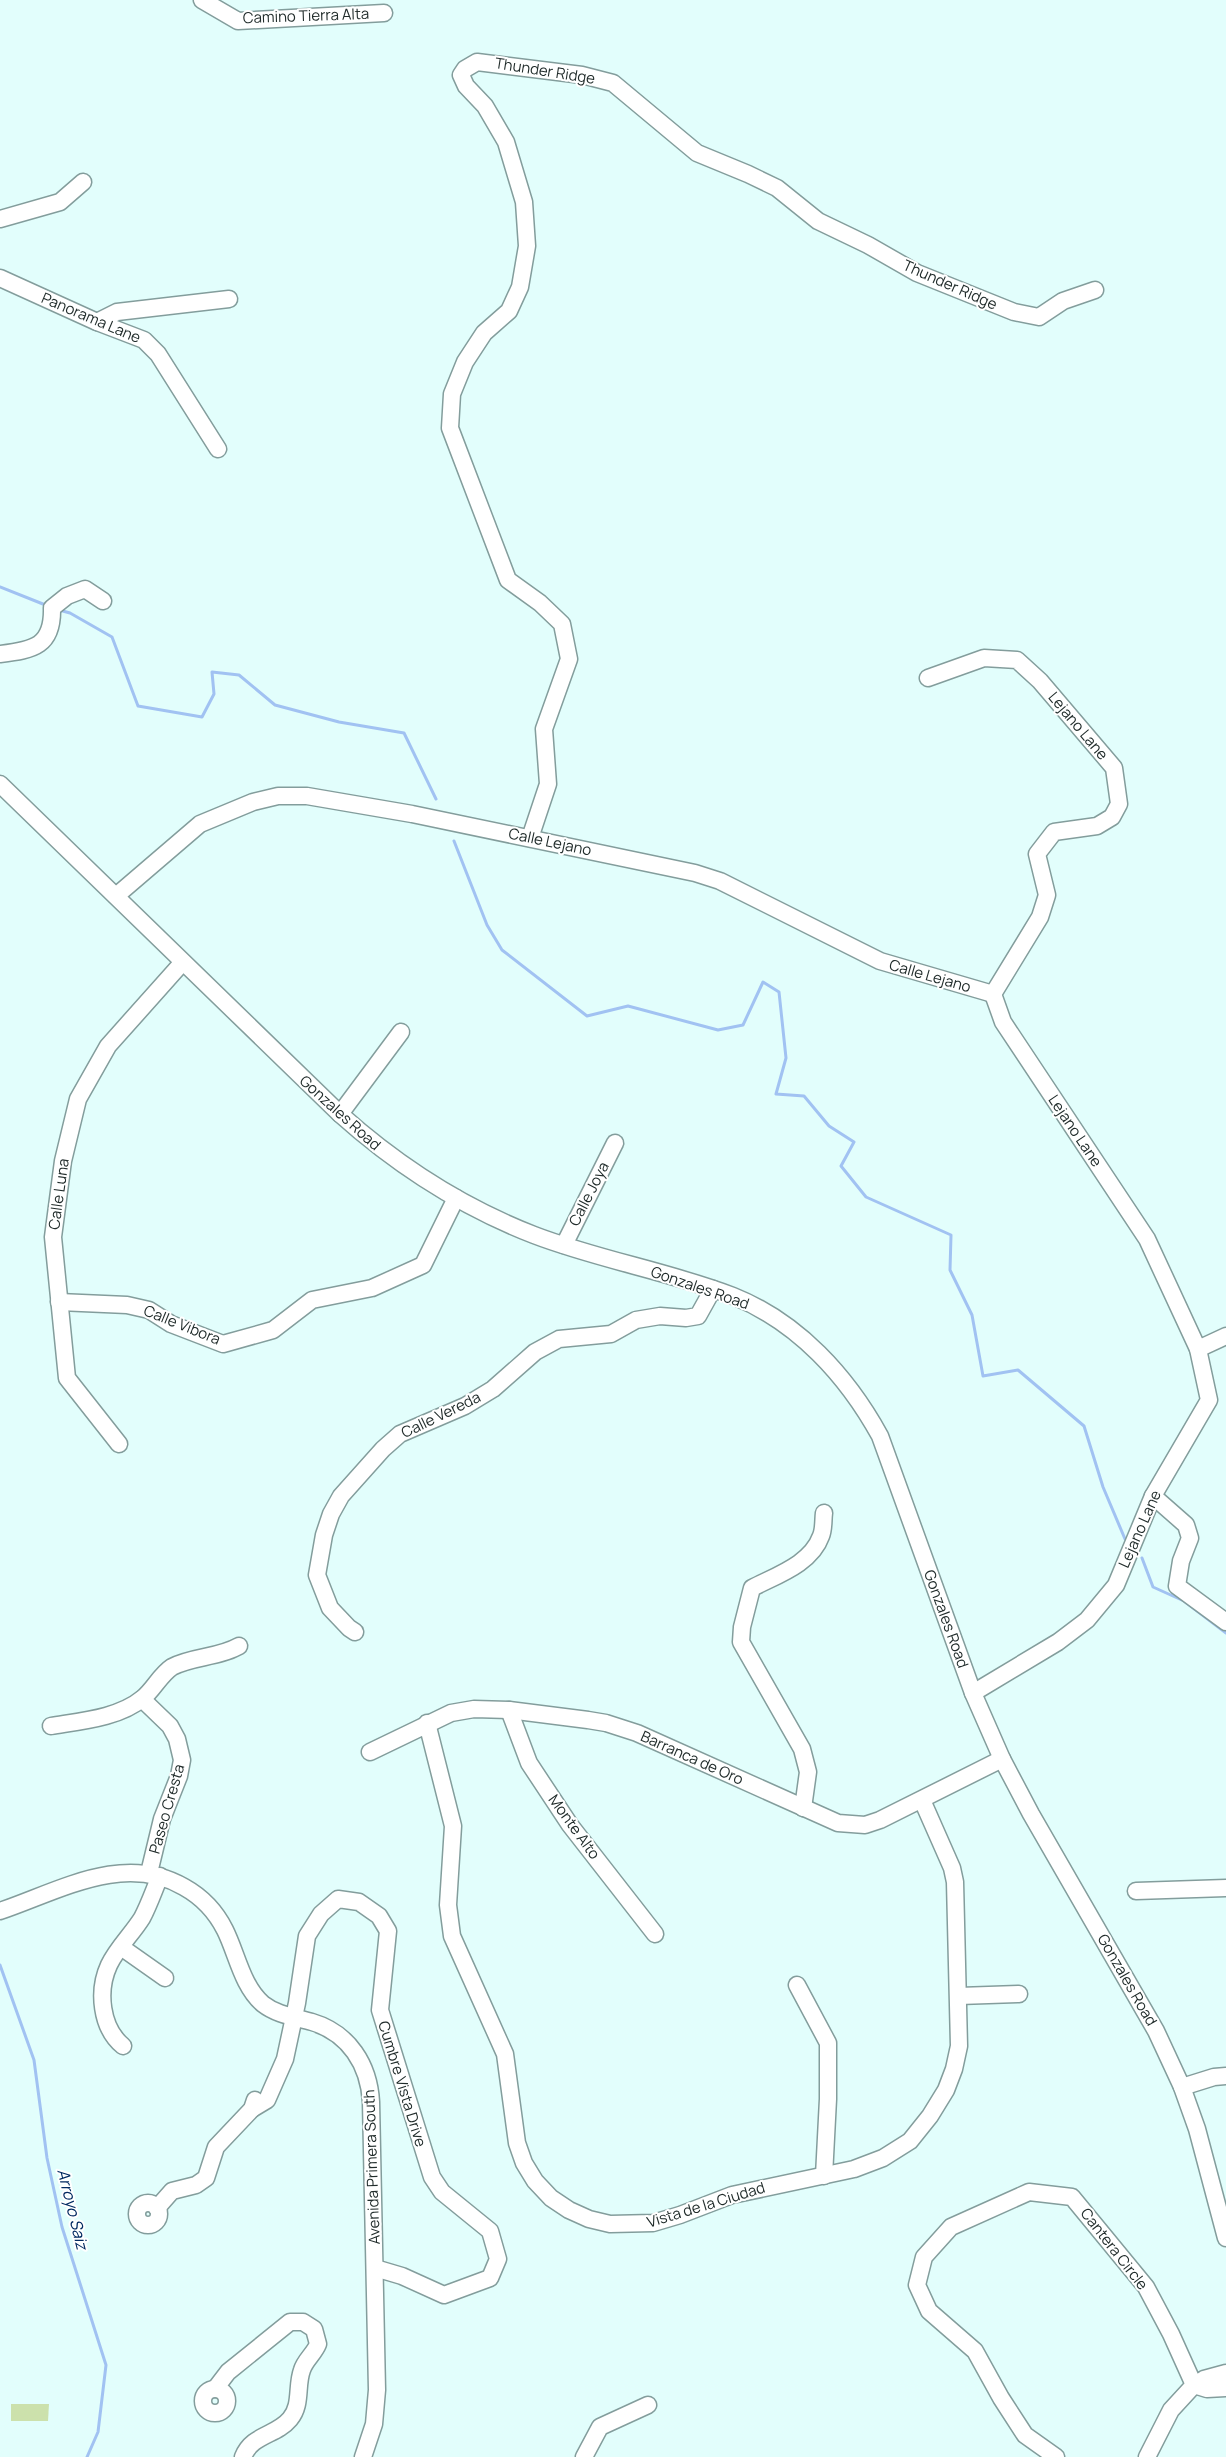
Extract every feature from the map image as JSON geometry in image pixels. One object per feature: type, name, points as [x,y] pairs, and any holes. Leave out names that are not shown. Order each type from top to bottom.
[{"type":"street","name":"Camino Tierra Alta","points":[[202,0],[238,21],[384,13]]},
{"type":"street","name":"Thunder Ridge","points":[[530,838],[548,784],[544,729],[569,659],[562,624],[540,603],[508,580],[477,504],[450,428],[452,394],[465,362],[484,333],[510,311],[520,287],[527,246],[524,202],[506,142],[485,106],[466,86],[461,76],[465,69],[477,62],[582,75],[613,83],[697,153],[776,188],[818,221],[868,245],[917,273],[1014,312],[1039,317],[1063,301],[1095,290]]},
{"type":"street","points":[[0,219],[60,202],[83,182]]},
{"type":"street","name":"Panorama Lane","points":[[0,278],[97,322],[144,340],[158,354],[218,449]]},
{"type":"street","points":[[97,322],[117,312],[229,299]]},
{"type":"street","points":[[0,654],[24,652],[45,641],[53,625],[52,608],[67,596],[85,589],[103,601]]},
{"type":"street","name":"Lejano Lane","points":[[928,678],[984,658],[1017,660],[1040,681],[1114,768],[1120,804],[1112,816],[1097,826],[1054,832],[1037,854],[1047,895],[1040,917],[992,994],[1003,1022],[1148,1239],[1198,1349],[1209,1400],[1153,1496],[1116,1585],[1087,1620],[1050,1648],[973,1693]]},
{"type":"street","name":"Gonzales Road","points":[[0,784],[182,963],[340,1114],[372,1144],[412,1172],[456,1198],[509,1224],[564,1245],[713,1289],[754,1306],[793,1332],[824,1359],[864,1407],[880,1436],[973,1693],[1002,1759],[1031,1814],[1156,2031],[1182,2087],[1197,2129],[1226,2238]]},
{"type":"street","name":"Calle Lejano","points":[[116,896],[200,824],[253,802],[278,796],[321,798],[648,862],[720,881],[880,961],[992,994]]},
{"type":"street","name":"Calle Luna","points":[[120,1444],[67,1378],[53,1237],[63,1161],[78,1099],[108,1046],[182,963]]},
{"type":"street","points":[[340,1114],[401,1032]]},
{"type":"street","name":"Calle Joya","points":[[564,1245],[615,1143]]},
{"type":"street","name":"Calle Vibora","points":[[59,1302],[127,1305],[150,1310],[171,1324],[223,1344],[273,1330],[312,1300],[372,1288],[423,1265],[456,1198]]},
{"type":"street","name":"Calle Vereda","points":[[355,1632],[330,1608],[317,1575],[324,1536],[341,1496],[383,1449],[400,1434],[465,1406],[493,1389],[535,1352],[559,1339],[611,1334],[636,1320],[660,1316],[686,1318],[698,1316],[713,1289]]},
{"type":"street","points":[[1198,1349],[1226,1336]]},
{"type":"street","points":[[1153,1496],[1186,1525],[1190,1538],[1181,1561],[1177,1586],[1226,1622]]},
{"type":"street","points":[[803,1808],[808,1772],[802,1750],[741,1642],[742,1626],[752,1588],[786,1572],[809,1556],[822,1535],[824,1513]]},
{"type":"street","points":[[51,1726],[108,1715],[142,1699],[162,1675],[173,1667],[225,1652],[238,1646]]},
{"type":"street","name":"Paseo Cresta","points":[[123,2046],[110,2033],[107,2026],[103,1998],[106,1973],[142,1917],[154,1874],[162,1819],[181,1767],[181,1754],[177,1739],[170,1726],[142,1699]]},
{"type":"street","name":"Barranca de Oro","points":[[370,1752],[451,1713],[474,1709],[509,1710],[588,1720],[622,1727],[838,1823],[865,1825],[922,1800],[1002,1759]]},
{"type":"street","name":"Monte Alto","points":[[509,1710],[529,1763],[570,1825],[654,1934]]},
{"type":"street","name":"Vista de la Ciudad","points":[[427,1723],[453,1826],[448,1905],[452,1936],[505,2054],[517,2143],[524,2163],[535,2181],[551,2198],[569,2210],[589,2219],[610,2224],[632,2226],[653,2223],[732,2195],[854,2169],[884,2158],[910,2141],[930,2116],[946,2090],[954,2068],[958,2046],[959,1996],[955,1882],[952,1868],[922,1800]]},
{"type":"street","name":"Avenida Primera South","points":[[0,1911],[108,1874],[132,1872],[154,1874],[190,1890],[207,1905],[225,1931],[247,1982],[256,1997],[269,2008],[294,2018],[323,2026],[344,2040],[361,2061],[369,2080],[372,2102],[377,2402],[371,2436],[363,2457]]},
{"type":"street","points":[[1136,1891],[1226,1888]]},
{"type":"street","name":"Cumbre Vista Drive","points":[[157,2208],[172,2191],[196,2185],[206,2178],[216,2147],[252,2109],[259,2092],[272,2084],[285,2059],[294,2018],[307,1936],[321,1914],[338,1899],[359,1902],[380,1916],[388,1931],[380,2010],[428,2168],[442,2192],[490,2231],[498,2259],[490,2278],[444,2295],[402,2276],[374,2268]]},
{"type":"street","points":[[121,1947],[165,1978]]},
{"type":"street","points":[[797,1985],[828,2043],[828,2099],[824,2176]]},
{"type":"street","points":[[959,1996],[1019,1994]]},
{"type":"street","points":[[1182,2087],[1214,2077],[1226,2076]]},
{"type":"street","name":"Cantera Circle","points":[[1056,2457],[1025,2435],[1000,2398],[975,2351],[929,2311],[917,2284],[924,2257],[951,2227],[1029,2192],[1072,2197],[1146,2287],[1194,2385]]},
{"type":"street","points":[[216,2389],[228,2372],[290,2322],[303,2322],[314,2329],[318,2344],[301,2371],[298,2401],[294,2413],[287,2422],[252,2443],[243,2457]]},
{"type":"street","points":[[1147,2457],[1171,2410],[1194,2385],[1204,2379],[1226,2373]]},
{"type":"street","points":[[1194,2385],[1207,2389],[1226,2388]]},
{"type":"street","points":[[584,2457],[600,2427],[648,2405]]},
{"type":"green space","points":[[11,2404],[49,2404],[48,2421],[11,2421]]},
{"type":"waterway","points":[[0,587],[48,606]]},
{"type":"waterway","points":[[59,610],[70,613],[112,637],[138,706],[202,717],[214,694],[212,672],[239,675],[275,705],[339,722],[404,733],[436,799]]},
{"type":"waterway","points":[[454,841],[487,925],[502,950],[587,1016],[628,1006],[718,1030],[743,1025],[763,982],[779,992],[786,1058],[776,1094],[804,1096],[829,1126],[854,1142],[841,1166],[866,1197],[951,1235],[950,1270],[972,1315],[983,1376],[1018,1370],[1084,1426],[1103,1487],[1125,1539]]},
{"type":"waterway","points":[[1142,1558],[1153,1587],[1184,1601],[1226,1633]]},
{"type":"waterway","name":"Arroyo Saiz","points":[[0,1965],[34,2060],[47,2158],[62,2227],[106,2365],[98,2432],[87,2457]]}]
